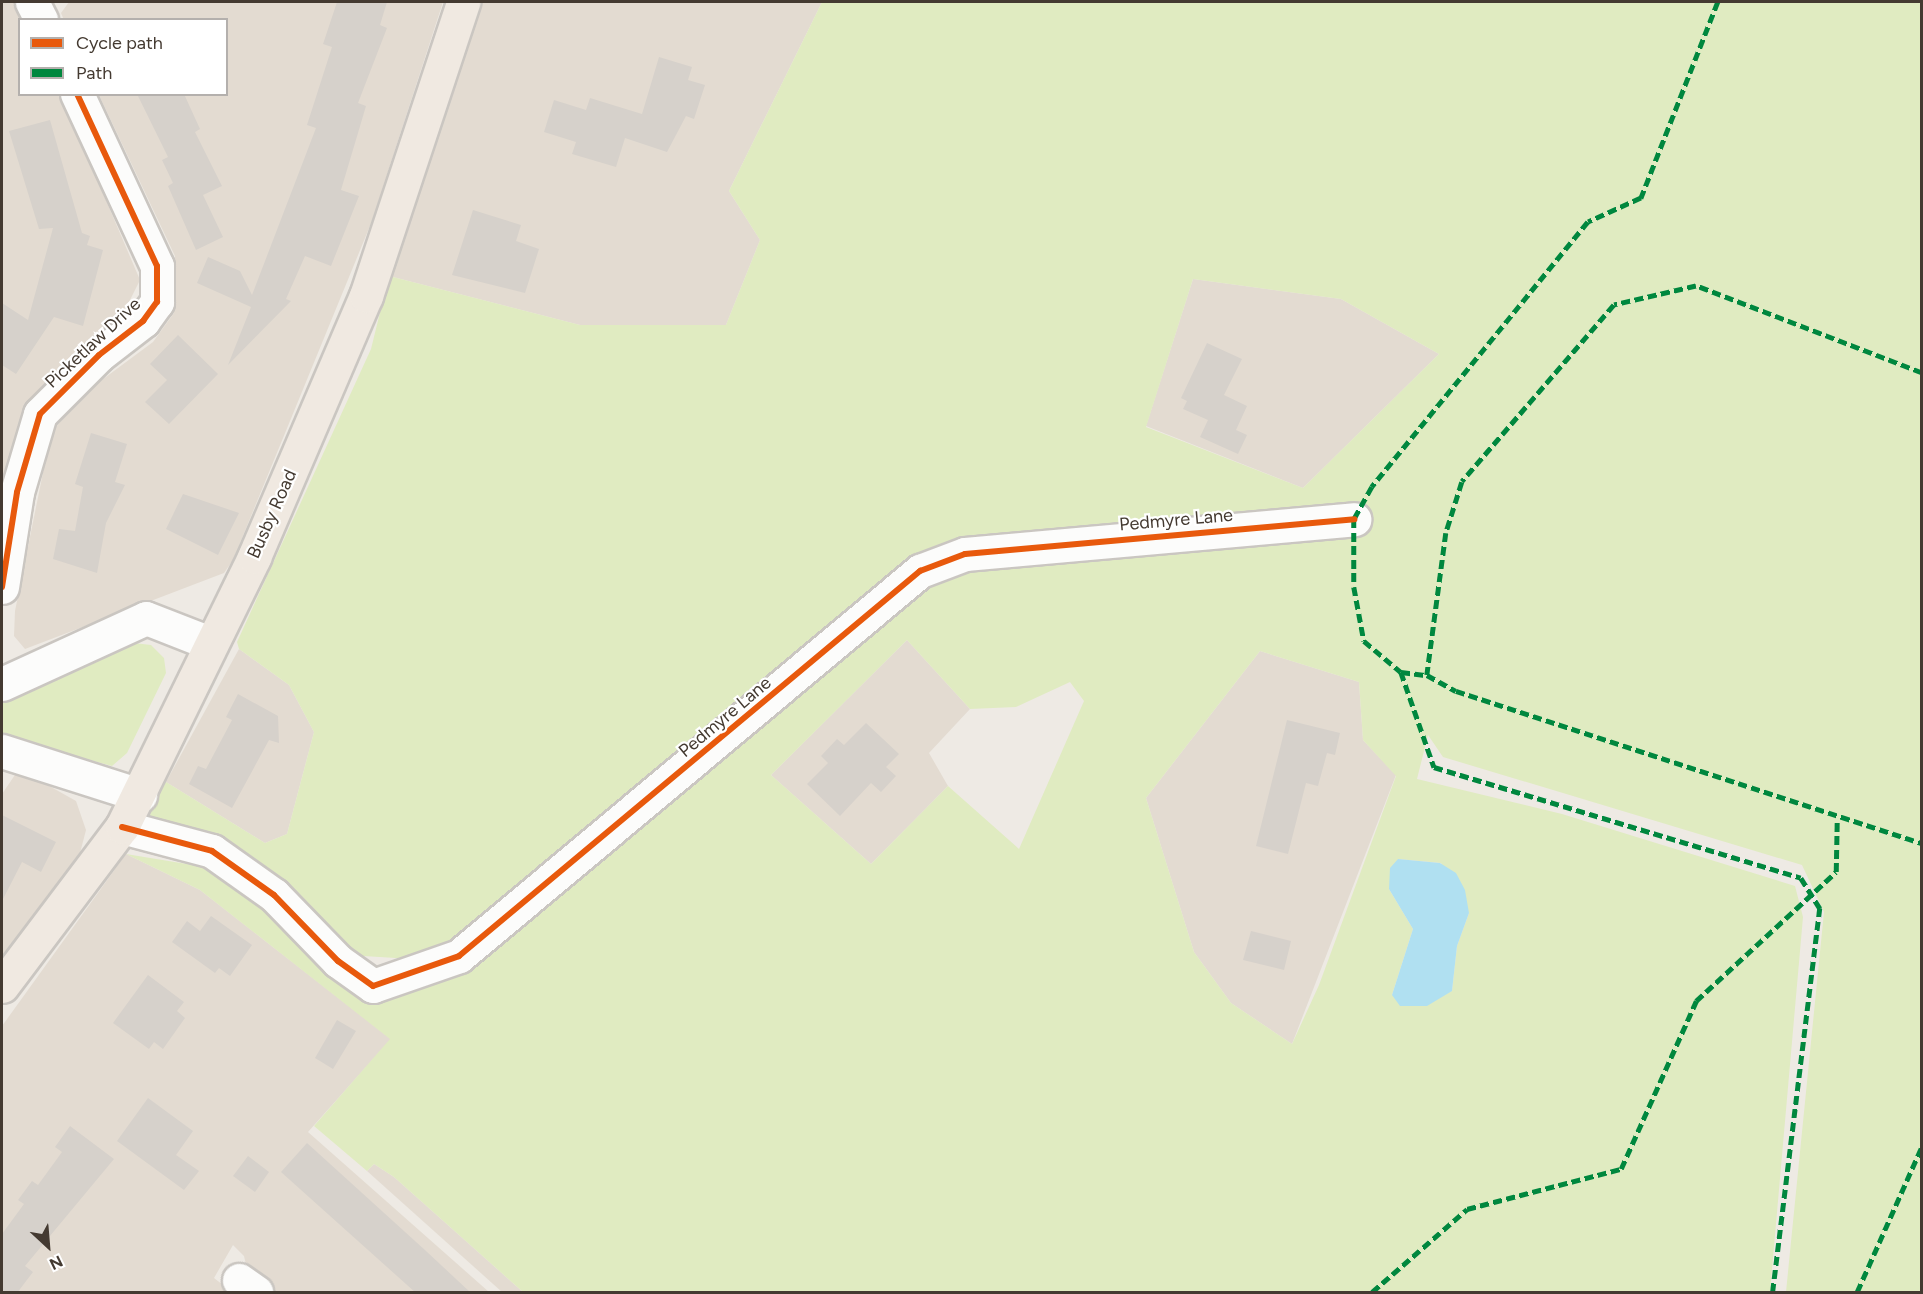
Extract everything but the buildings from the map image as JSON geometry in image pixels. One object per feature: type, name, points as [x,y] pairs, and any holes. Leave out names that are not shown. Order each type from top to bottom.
[{"type":"main road","name":"Busby Road","points":[[2,986],[122,827],[140,795],[210,644],[254,557],[366,296],[463,2]]},
{"type":"street","points":[[32,2],[40,18]]},
{"type":"street","name":"Picketlaw Drive","points":[[2,587],[17,492],[40,414],[99,355],[143,321],[157,302],[157,266],[78,96]]},
{"type":"street","name":"Pedmyre Lane","points":[[122,827],[212,851],[274,895],[338,961],[373,986],[459,956],[920,572],[965,554],[1354,519]]},
{"type":"street","points":[[4,678],[110,630],[146,618],[210,644]]},
{"type":"street","points":[[2,751],[140,795]]},
{"type":"shaded area","points":[[2,2],[14,2],[22,18],[18,18],[18,96],[61,96],[140,280],[125,310],[48,380],[24,411],[2,480]]},
{"type":"shaded area","points":[[69,2],[443,2],[372,221],[233,560],[224,573],[25,649],[14,636],[15,611],[51,433],[83,394],[153,342],[174,313],[175,256],[99,96],[228,96],[228,18],[63,18],[61,13]]},
{"type":"shaded area","points":[[473,2],[822,2],[729,191],[760,240],[726,325],[580,325],[389,276]]},
{"type":"shaded area","points":[[1193,279],[1341,299],[1439,354],[1303,488],[1146,426]]},
{"type":"shaded area","points":[[907,640],[970,709],[929,753],[948,786],[871,864],[771,775]]},
{"type":"shaded area","points":[[239,649],[289,685],[314,732],[287,834],[265,843],[166,782]]},
{"type":"shaded area","points":[[1260,651],[1359,682],[1363,740],[1396,775],[1292,1044],[1231,1003],[1194,952],[1146,798]]},
{"type":"shaded area","points":[[19,769],[76,801],[86,830],[79,857],[2,969],[2,794]]},
{"type":"shaded area","points":[[126,854],[200,890],[391,1039],[308,1132],[489,1292],[273,1292],[249,1278],[244,1256],[233,1245],[214,1278],[232,1292],[2,1292],[2,1026]]},
{"type":"shaded area","points":[[374,1164],[394,1177],[523,1292],[502,1292],[367,1171]]},
{"type":"green space","points":[[822,2],[1921,2],[1921,1292],[1786,1292],[1824,912],[1802,865],[1443,757],[1428,735],[1417,779],[1562,814],[1795,886],[1803,917],[1770,1292],[523,1292],[394,1177],[374,1164],[367,1171],[314,1126],[390,1039],[200,890],[126,854],[217,869],[360,992],[440,955],[412,959],[347,955],[145,819],[166,782],[265,843],[287,834],[314,732],[289,685],[239,649],[237,642],[371,349],[389,276],[580,325],[726,325],[760,240],[729,191]],"holes":[[[1193,279],[1341,299],[1439,354],[1303,488],[1146,427]],[[907,640],[970,709],[1016,707],[1070,682],[1084,701],[1019,849],[948,786],[871,864],[771,775]],[[1260,651],[1359,682],[1363,740],[1396,776],[1319,985],[1292,1044],[1231,1003],[1194,952],[1146,798]],[[1398,859],[1441,863],[1469,913],[1457,946],[1452,991],[1392,995],[1413,929],[1389,889]]]},
{"type":"green space","points":[[125,642],[151,645],[164,658],[166,673],[127,753],[112,766],[2,736],[2,697],[31,690]]},
{"type":"water","points":[[1398,859],[1440,863],[1456,873],[1465,890],[1469,913],[1457,946],[1452,991],[1427,1006],[1400,1006],[1392,995],[1413,929],[1389,889],[1390,868]]},
{"type":"marked path","points":[[1718,2],[1641,198],[1588,222],[1372,487],[1354,519],[1354,587],[1364,641],[1401,672],[1434,767],[1801,878],[1820,908],[1773,1292]]},
{"type":"marked path","points":[[1922,373],[1696,286],[1614,305],[1462,482],[1446,533],[1427,675],[1456,691],[1922,843]]},
{"type":"marked path","points":[[1401,672],[1427,675]]},
{"type":"marked path","points":[[1372,1292],[1467,1209],[1621,1169],[1696,1001],[1836,872],[1837,822]]},
{"type":"marked path","points":[[1857,1292],[1922,1146]]},
{"type":"cycle path","points":[[2,587],[17,492],[40,414],[99,355],[143,321],[157,302],[157,266],[78,96]]},
{"type":"cycle path","points":[[122,827],[212,851],[274,895],[338,961],[373,986],[459,956],[920,571],[965,554],[1354,519]]}]
